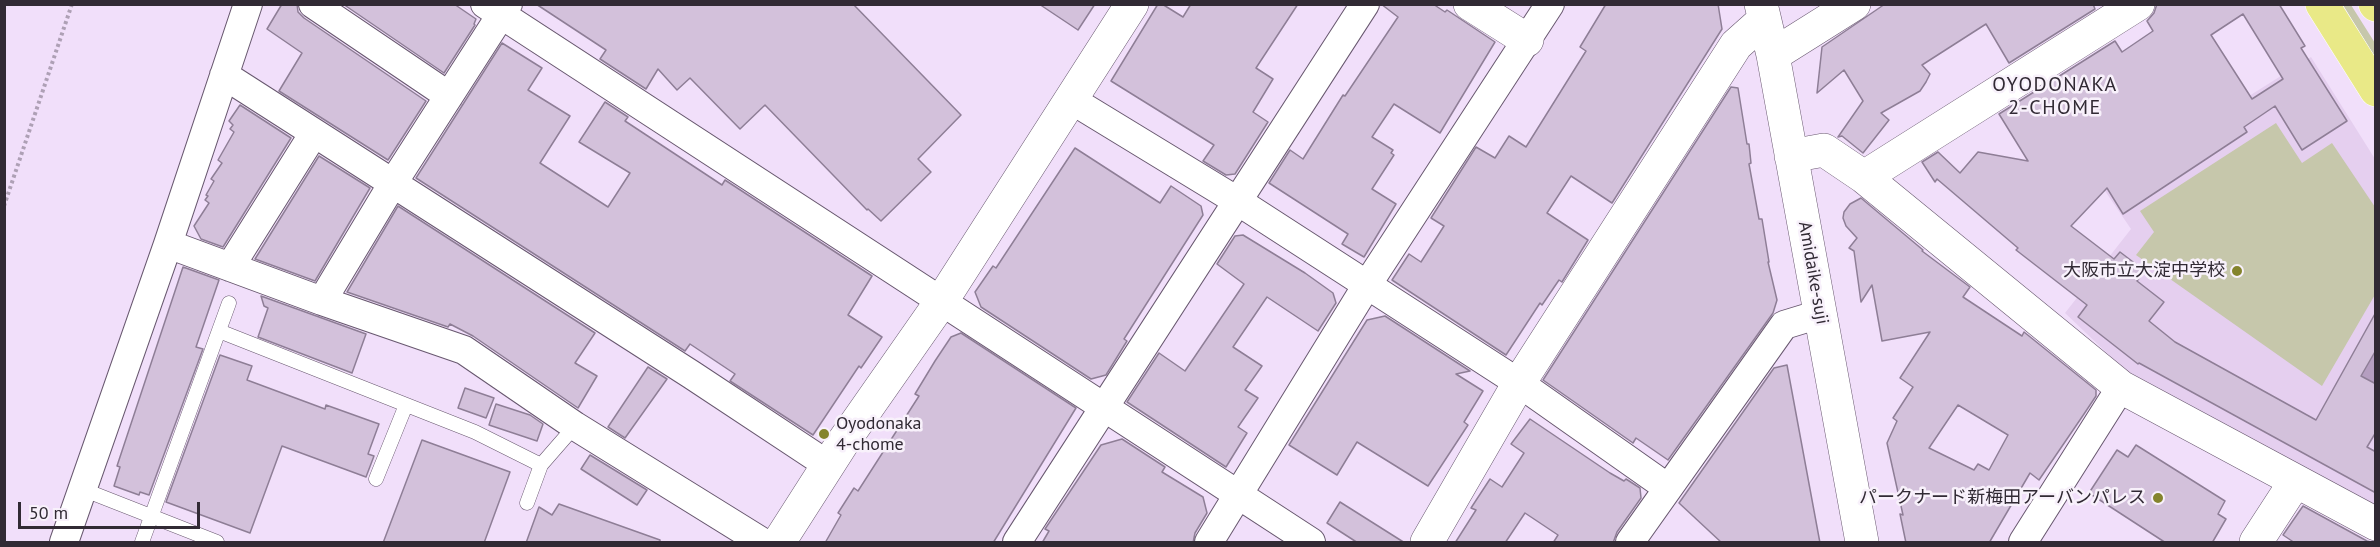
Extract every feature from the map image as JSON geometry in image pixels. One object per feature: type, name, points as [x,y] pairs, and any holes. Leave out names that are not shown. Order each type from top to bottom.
[{"type":"main road","points":[[2322,4],[2376,90]]},
{"type":"street","points":[[64,543],[168,244],[248,4]]},
{"type":"street","points":[[314,4],[449,96]]},
{"type":"street","points":[[779,543],[828,465],[941,302],[1132,4]]},
{"type":"street","points":[[1017,543],[1365,4]]},
{"type":"street","points":[[1470,4],[1527,40]]},
{"type":"street","points":[[1209,543],[1367,285],[1550,4]]},
{"type":"street","points":[[1773,55],[1854,4]]},
{"type":"street","points":[[1864,177],[2138,4]]},
{"type":"street","points":[[322,301],[449,96],[498,8],[941,302],[1311,543]]},
{"type":"street","points":[[1427,543],[1519,383],[1736,45],[1763,12]]},
{"type":"street","name":"Amidaike-suji","points":[[1763,12],[1773,55],[1862,543]]},
{"type":"street","points":[[224,75],[828,465]]},
{"type":"street","points":[[1071,99],[1239,202],[1519,383],[1668,488]]},
{"type":"street","points":[[230,267],[314,133]]},
{"type":"street","points":[[1791,156],[1824,150],[1864,177],[2121,387],[2376,524]]},
{"type":"street","points":[[168,244],[464,350],[575,426],[762,543]]},
{"type":"street","points":[[1630,543],[1784,325],[1820,314]]},
{"type":"street","points":[[2023,543],[2121,387]]},
{"type":"street","points":[[2256,543],[2295,482]]},
{"type":"lane","points":[[142,543],[229,303]]},
{"type":"lane","points":[[219,331],[475,432],[542,465]]},
{"type":"lane","points":[[376,479],[406,405]]},
{"type":"lane","points":[[527,503],[542,465],[575,426]]},
{"type":"lane","points":[[82,489],[217,543]]},
{"type":"path","points":[[4,206],[72,4]]},
{"type":"shaded area","name":"大阪市立大淀中学校","points":[[2311,57],[2375,159],[2376,507],[2128,373],[2065,313],[2131,229],[2103,188]]},
{"type":"shaded area","points":[[2375,350],[2375,384],[2361,376]]},
{"type":"green space","points":[[2343,5],[2351,5],[2375,43],[2375,57]]},
{"type":"green space","points":[[2276,123],[2302,163],[2332,143],[2375,207],[2376,293],[2322,386],[2136,255],[2154,232],[2140,211]]},
{"type":"building","points":[[282,4],[297,4],[298,12],[304,18],[426,101],[388,160],[279,91],[302,53],[267,29]]},
{"type":"building","points":[[343,4],[454,4],[476,19],[475,25],[444,73]]},
{"type":"building","points":[[536,4],[853,4],[961,115],[918,159],[931,172],[881,221],[867,210],[765,105],[740,129],[690,78],[677,90],[658,69],[646,89],[600,59],[606,50]]},
{"type":"building","points":[[1039,4],[1095,4],[1078,30]]},
{"type":"building","points":[[1158,4],[1162,4],[1183,17],[1191,4],[1298,4],[1256,68],[1273,79],[1253,112],[1268,122],[1235,174],[1226,175],[1203,161],[1214,145],[1111,81]]},
{"type":"building","points":[[1381,4],[1433,4],[1445,12],[1447,10],[1495,42],[1440,133],[1394,104],[1372,137],[1393,150],[1391,153],[1394,155],[1372,189],[1396,204],[1364,257],[1342,244],[1348,234],[1269,183],[1290,150],[1303,159],[1343,95],[1345,96],[1398,17]]},
{"type":"building","points":[[1606,4],[1718,4],[1722,29],[1612,203],[1571,176],[1547,213],[1588,240],[1562,282],[1559,280],[1542,305],[1540,303],[1506,355],[1392,280],[1409,254],[1421,262],[1444,226],[1431,218],[1476,147],[1495,158],[1509,136],[1526,147],[1586,51],[1580,47]]},
{"type":"building","points":[[1885,4],[2093,4],[2095,9],[2009,63],[1986,24],[1922,65],[1930,74],[1920,91],[1881,113],[1889,120],[1863,153],[1842,136],[1838,137],[1863,101],[1844,70],[1817,93],[1822,47]]},
{"type":"building","points":[[2157,4],[2279,4],[2305,46],[2301,48],[2347,121],[2302,150],[2275,106],[2244,127],[2247,132],[2123,214],[2107,188],[2071,226],[2114,259],[2120,252],[2145,271],[2137,281],[2164,302],[2149,321],[2175,342],[2316,420],[2376,312],[2376,350],[2361,376],[2376,384],[2376,432],[2367,447],[2376,452],[2376,493],[2138,364],[2078,317],[2087,305],[2016,250],[2018,248],[1937,179],[1935,182],[1922,162],[1938,152],[1960,173],[1978,152],[2028,161],[1999,114],[2115,41],[2122,52],[2153,31],[2147,21],[2154,13]],"holes":[[[2243,14],[2283,79],[2252,99],[2211,35]]]},
{"type":"building","points":[[502,43],[542,68],[528,90],[570,116],[540,163],[608,207],[630,173],[579,142],[605,102],[628,117],[625,121],[722,185],[725,180],[872,276],[848,315],[882,337],[861,368],[859,366],[813,435],[730,381],[735,374],[690,344],[685,351],[416,178]]},
{"type":"building","points":[[1731,87],[1738,88],[1747,144],[1749,144],[1751,163],[1749,164],[1759,219],[1762,219],[1768,262],[1777,300],[1773,313],[1668,460],[1636,438],[1633,443],[1543,380]]},
{"type":"building","points":[[240,105],[291,138],[223,247],[201,239],[194,226],[209,203],[205,200],[214,181],[211,179],[222,163],[218,160],[234,132],[230,129],[233,125],[229,121]]},
{"type":"building","points":[[1075,148],[1160,203],[1171,186],[1201,206],[1203,215],[1124,339],[1127,341],[1106,375],[1091,379],[981,307],[975,292],[993,266],[996,268]]},
{"type":"building","points":[[319,156],[370,188],[315,281],[255,259]]},
{"type":"building","points":[[1861,198],[1922,251],[1970,287],[1963,297],[2022,336],[2024,332],[2096,390],[2096,396],[2039,480],[2030,473],[1989,543],[1906,543],[1900,514],[1903,515],[1887,443],[1897,421],[1893,418],[1913,387],[1900,378],[1930,332],[1882,341],[1872,285],[1861,302],[1854,251],[1849,248],[1857,238],[1846,226],[1843,218],[1850,204]],"holes":[[[1958,405],[2008,435],[1989,470],[1978,464],[1974,470],[1929,448]]]},
{"type":"building","points":[[398,206],[595,333],[575,363],[597,376],[578,408],[473,336],[450,324],[448,327],[347,292]]},
{"type":"building","points":[[1243,235],[1333,293],[1336,303],[1318,331],[1267,297],[1233,347],[1262,366],[1245,390],[1258,398],[1238,427],[1247,433],[1226,467],[1127,402],[1159,353],[1185,371],[1244,284],[1217,264],[1235,236]]},
{"type":"building","points":[[183,267],[219,280],[196,347],[203,349],[149,495],[140,492],[139,495],[114,486],[120,467],[117,466]]},
{"type":"building","points":[[261,296],[366,334],[352,373],[258,337],[268,308],[264,306]]},
{"type":"building","points":[[1385,316],[1470,371],[1456,374],[1483,391],[1464,422],[1468,425],[1428,486],[1357,442],[1337,475],[1289,445],[1367,320]]},
{"type":"building","points":[[961,333],[1076,408],[993,543],[825,543],[841,515],[838,513],[854,488],[858,491],[919,396],[915,394],[935,361],[951,337]]},
{"type":"building","points":[[220,355],[252,366],[247,380],[325,409],[326,405],[379,424],[368,454],[374,456],[366,477],[282,446],[250,533],[166,502]]},
{"type":"building","points":[[1787,365],[1820,543],[1722,543],[1679,503],[1774,368]]},
{"type":"building","points":[[648,367],[667,379],[625,438],[608,427]]},
{"type":"building","points":[[465,388],[494,398],[486,418],[458,408]]},
{"type":"building","points":[[496,404],[530,415],[543,424],[537,441],[489,425]]},
{"type":"building","points":[[1530,419],[1610,473],[1640,488],[1641,498],[1617,532],[1613,543],[1553,543],[1558,535],[1525,513],[1505,543],[1455,543],[1476,510],[1471,508],[1490,479],[1502,487],[1524,453],[1511,444]]},
{"type":"building","points":[[1122,439],[1165,467],[1162,472],[1203,497],[1207,513],[1195,533],[1193,543],[1042,543],[1049,531],[1045,529],[1101,445]]},
{"type":"building","points":[[422,440],[510,472],[484,543],[383,543]]},
{"type":"building","name":"パークナード新梅田アーバンパレス","points":[[2136,445],[2225,501],[2218,514],[2226,519],[2212,543],[2166,543],[2089,493],[2117,450],[2128,457]]},
{"type":"building","points":[[590,455],[647,490],[637,505],[581,469]]},
{"type":"building","points":[[1340,502],[1405,543],[1358,543],[1327,523]]},
{"type":"building","points":[[559,504],[660,540],[660,543],[526,543],[539,507],[552,515]]},
{"type":"building","points":[[2303,506],[2367,541],[2375,543],[2295,543],[2283,535]]},
{"type":"place","name":"大阪市立大淀中学校","points":[[2237,271]]},
{"type":"place","name":"Oyodonaka 4-chome","points":[[824,434]]},
{"type":"place","name":"パークナード新梅田アーバンパレス","points":[[2158,498]]},
{"type":"district","name":"OYODONAKA 2-CHOME","points":[[2055,96]]}]
